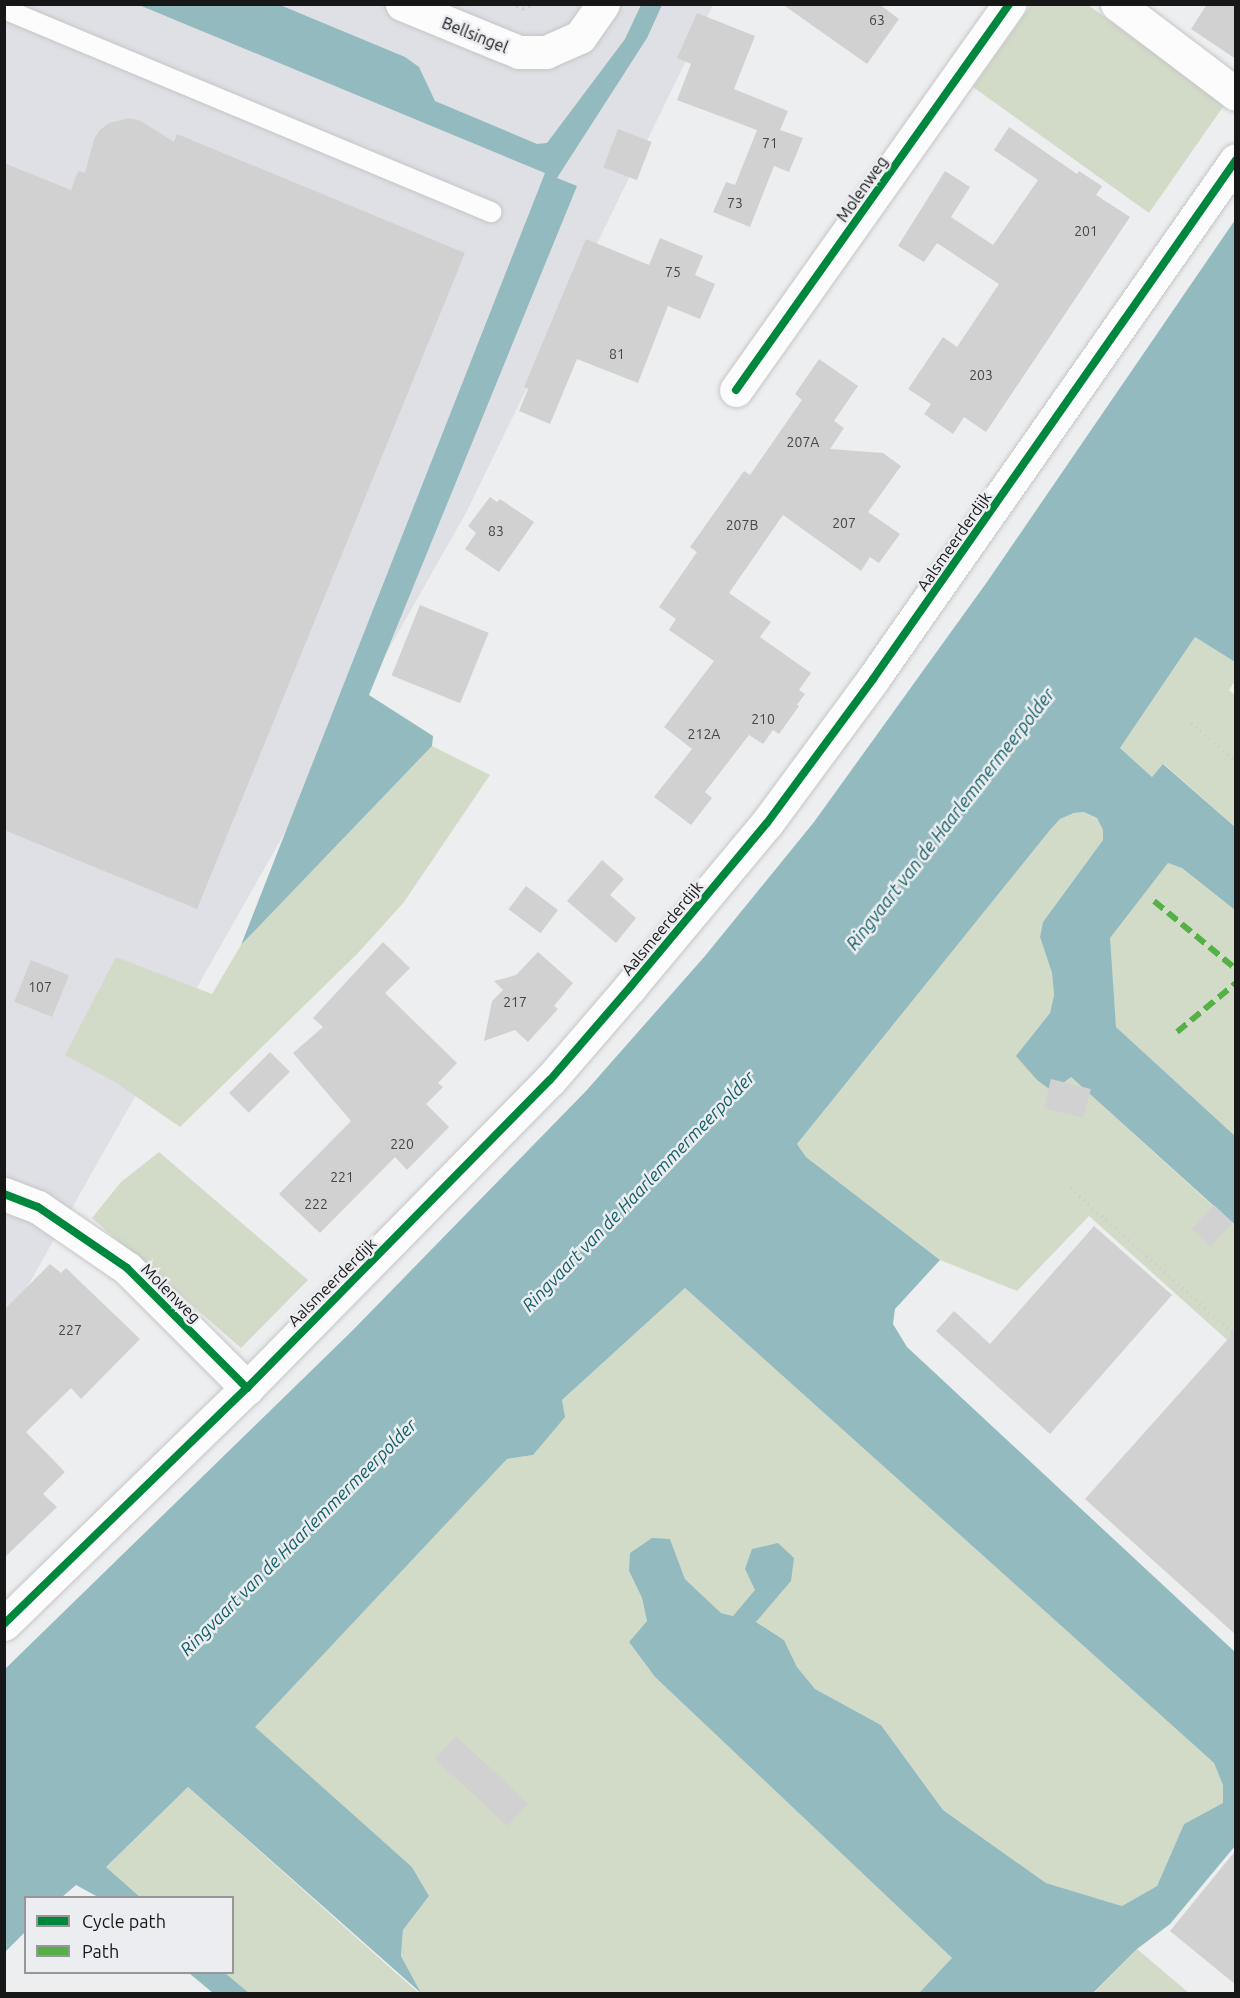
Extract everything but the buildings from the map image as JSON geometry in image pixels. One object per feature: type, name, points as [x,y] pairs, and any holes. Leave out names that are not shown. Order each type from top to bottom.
[{"type":"street","name":"Bellsingel","points":[[402,4],[519,52],[546,52],[580,37],[603,4]]},
{"type":"street","name":"Molenweg","points":[[736,390],[1009,4]]},
{"type":"street","points":[[1117,4],[1236,94]]},
{"type":"street","name":"Aalsmeerderdijk","points":[[4,1624],[247,1388],[550,1080],[767,823],[873,679],[1236,160]]},
{"type":"street","name":"Molenweg","points":[[4,1194],[38,1207],[127,1268],[247,1388]]},
{"type":"lane","points":[[4,9],[491,212]]},
{"type":"path","points":[[511,4],[523,9],[535,4]]},
{"type":"path","points":[[1191,723],[1236,762]]},
{"type":"path","points":[[1070,1188],[1236,1336]]},
{"type":"shaded area","points":[[5,5],[713,5],[467,511],[5,1326]]},
{"type":"green space","points":[[1031,5],[1088,5],[1225,104],[1149,213],[973,87]]},
{"type":"green space","points":[[1195,637],[1235,662],[1235,681],[1229,690],[1236,696],[1235,827],[1164,764],[1152,777],[1120,748]]},
{"type":"green space","points":[[432,746],[490,775],[404,902],[358,953],[180,1127],[115,1082],[65,1055],[116,957],[212,994],[241,945]]},
{"type":"green space","points":[[1084,812],[1097,818],[1103,830],[1103,840],[1043,922],[1040,937],[1052,973],[1054,995],[1050,1013],[1017,1056],[1071,1077],[1235,1226],[1235,1347],[1089,1216],[1017,1291],[940,1260],[806,1157],[797,1144],[1050,830],[1060,819],[1074,813]]},
{"type":"green space","points":[[1168,863],[1182,868],[1235,910],[1235,1136],[1116,1027],[1109,938]]},
{"type":"green space","points":[[159,1152],[308,1280],[241,1348],[92,1218],[121,1182]]},
{"type":"green space","points":[[685,1288],[1214,1763],[1224,1785],[1223,1803],[1184,1824],[1157,1886],[1122,1906],[1046,1883],[943,1810],[881,1725],[815,1689],[797,1667],[784,1640],[756,1622],[791,1581],[745,1569],[756,1590],[733,1616],[721,1613],[685,1579],[670,1539],[629,1571],[642,1598],[647,1621],[629,1642],[655,1677],[952,1958],[919,1993],[421,1993],[401,1956],[403,1930],[429,1896],[412,1867],[254,1727],[507,1459],[533,1455],[562,1400]]},
{"type":"green space","points":[[188,1787],[419,1993],[249,1993],[226,1974],[234,1974],[234,1896],[139,1896],[106,1867]]},
{"type":"green space","points":[[1137,1949],[1189,1993],[1093,1994]]},
{"type":"water","points":[[139,5],[280,5],[405,57],[419,67],[435,101],[537,144],[547,143],[625,39],[641,5],[662,5],[647,38],[557,178],[577,186],[369,695],[433,736],[432,746],[241,945],[545,173]]},
{"type":"water","name":"Ringvaart van de Haarlemmermeerpolder","points":[[1235,220],[1235,662],[1195,637],[1120,748],[1152,777],[1163,764],[1235,827],[1235,910],[1182,868],[1168,863],[1110,938],[1116,1027],[1235,1136],[1235,1225],[1071,1077],[1052,1091],[1037,1080],[1016,1056],[1050,1013],[1054,995],[1052,973],[1040,937],[1043,922],[1103,840],[1103,830],[1097,818],[1084,812],[1074,813],[1060,819],[1050,830],[797,1144],[806,1157],[940,1260],[895,1309],[893,1324],[907,1347],[1235,1652],[1235,1846],[1170,1924],[1137,1949],[1093,1993],[919,1993],[952,1958],[655,1677],[629,1642],[647,1621],[642,1598],[629,1571],[630,1553],[652,1538],[670,1539],[685,1579],[721,1613],[733,1616],[755,1590],[745,1569],[752,1549],[778,1543],[794,1558],[791,1581],[756,1622],[784,1640],[797,1667],[815,1689],[881,1725],[943,1810],[1046,1883],[1122,1906],[1157,1886],[1184,1824],[1223,1803],[1223,1785],[1214,1763],[685,1288],[562,1400],[565,1417],[533,1455],[507,1459],[255,1727],[412,1867],[429,1896],[403,1930],[401,1956],[421,1993],[188,1787],[106,1867],[139,1896],[96,1896],[76,1885],[63,1896],[24,1896],[24,1933],[5,1952],[5,1669],[353,1330],[586,1091],[705,956],[814,822],[987,582]]},
{"type":"water","points":[[190,1974],[226,1974],[249,1993],[213,1993]]},
{"type":"marked path","points":[[1154,901],[1236,969]]},
{"type":"marked path","points":[[1177,1032],[1236,983]]},
{"type":"cycle path","points":[[736,390],[1009,4]]},
{"type":"cycle path","points":[[4,1624],[247,1388],[550,1080],[631,986],[767,823],[873,679],[1236,160]]},
{"type":"cycle path","points":[[4,1194],[38,1207],[127,1268],[247,1388]]}]
